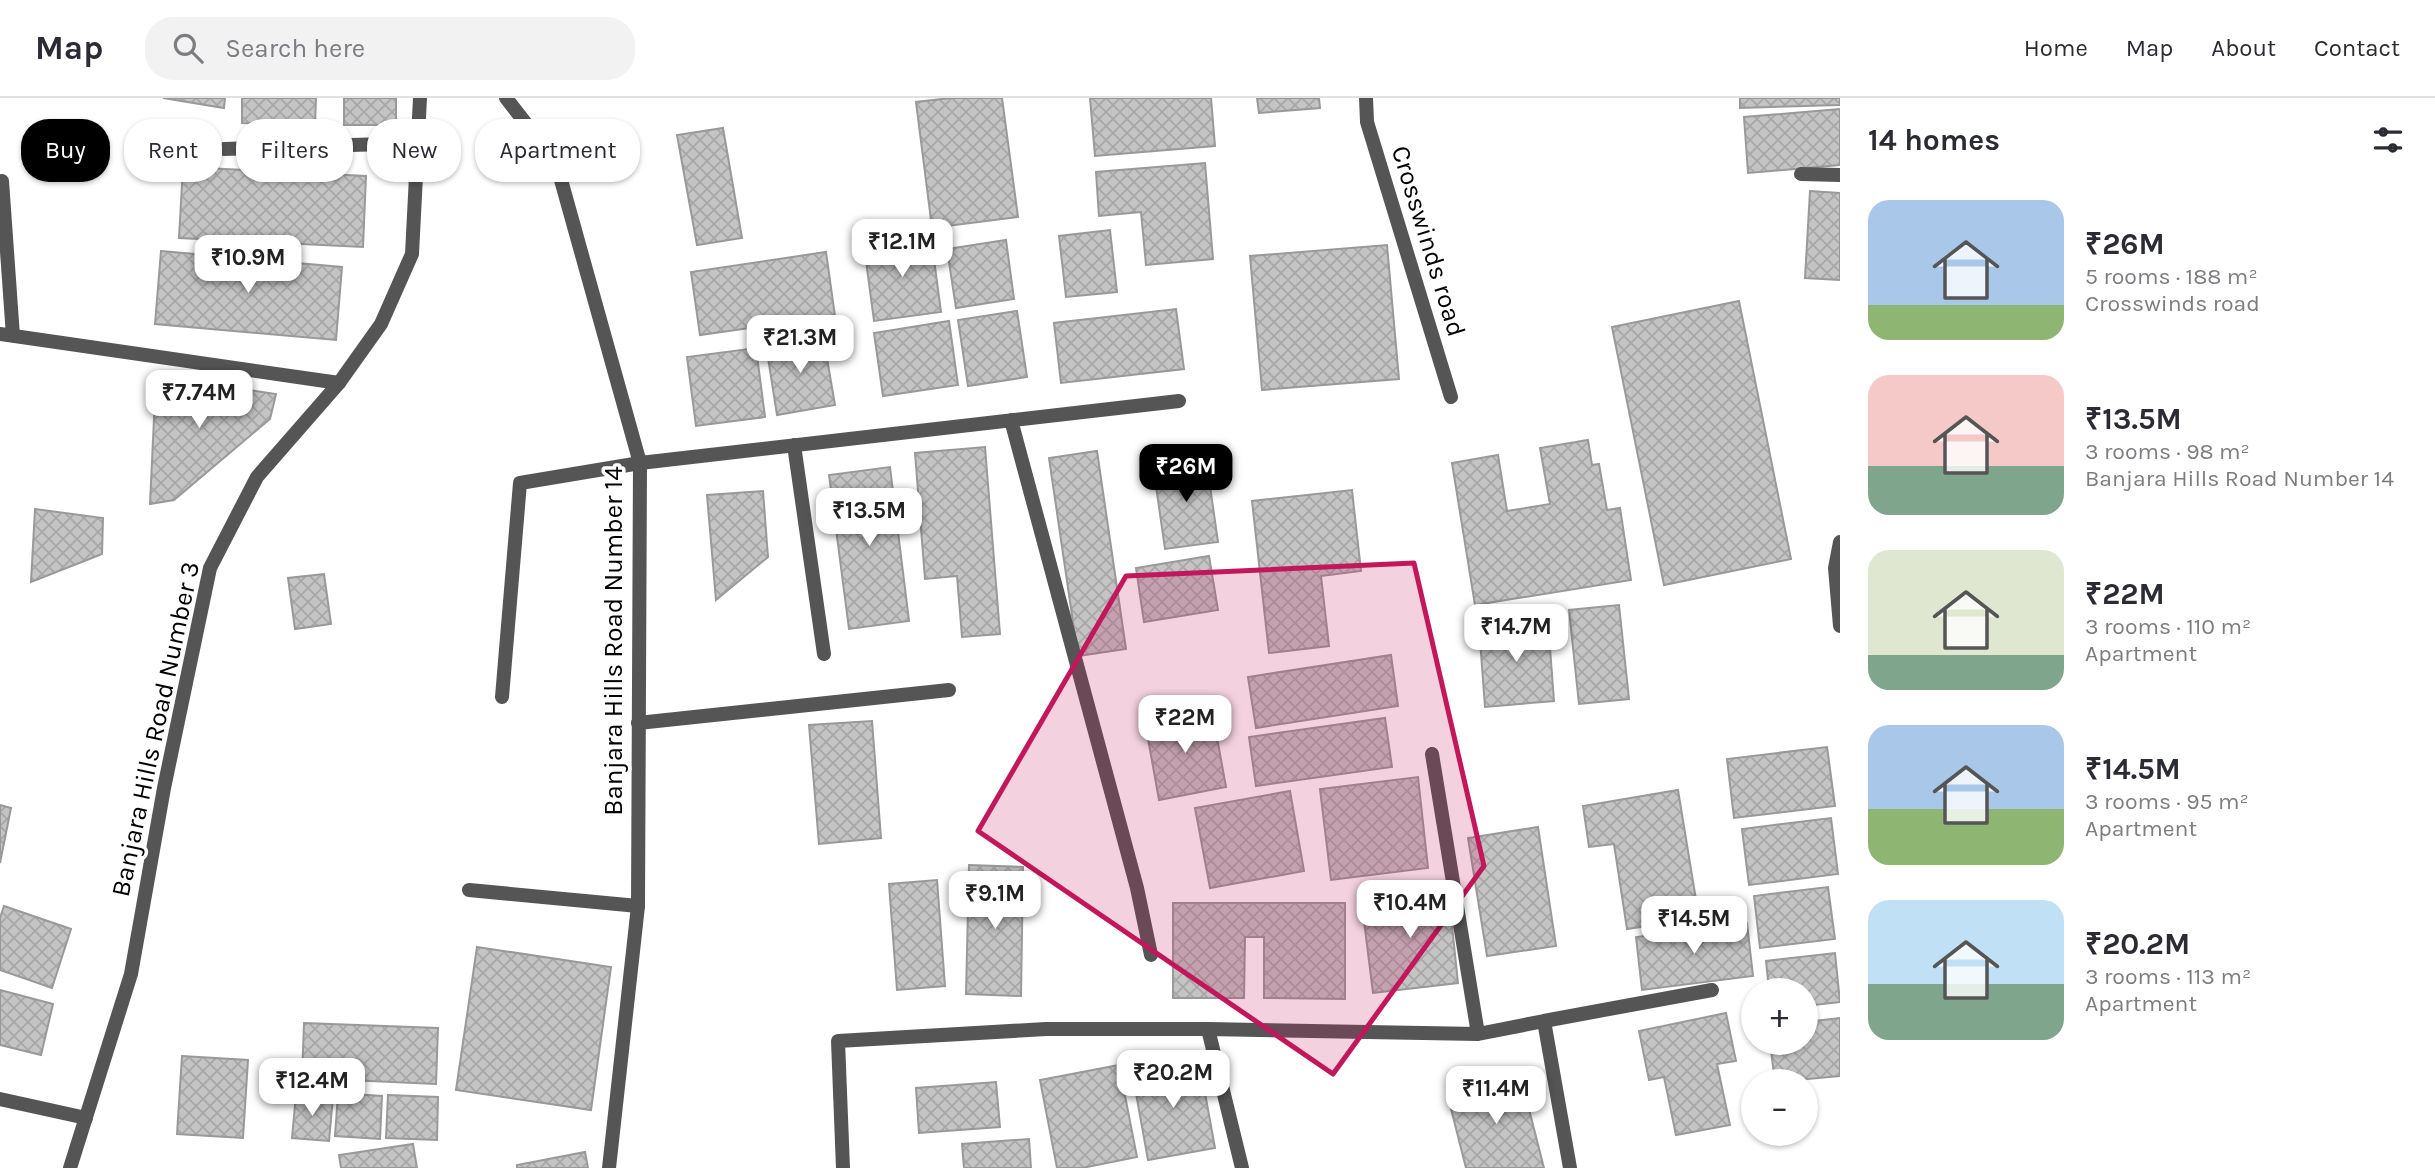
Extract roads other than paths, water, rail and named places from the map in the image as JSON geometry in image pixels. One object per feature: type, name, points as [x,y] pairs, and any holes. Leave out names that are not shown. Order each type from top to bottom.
[{"type":"street","name":"Banjara Hills Road Number 3","points":[[419,119],[421,98]]},
{"type":"street","name":"Banjara Hills Road Number 14","points":[[506,98],[556,162],[640,463],[638,906],[609,1168]]},
{"type":"street","name":"Crosswinds road","points":[[1366,98],[1370,134],[1451,397]]},
{"type":"street","points":[[224,149],[367,145]]},
{"type":"street","points":[[1801,174],[1840,175]]},
{"type":"street","points":[[2,181],[7,335],[339,383]]},
{"type":"street","name":"Banjara Hills Road Number 3","points":[[70,1168],[131,974],[164,788],[209,568],[257,477],[339,383],[381,324],[412,254],[415,182]]},
{"type":"street","points":[[502,697],[520,483],[640,463],[1179,401]]},
{"type":"street","points":[[1012,420],[1137,888],[1151,955]]},
{"type":"street","points":[[794,446],[824,654]]},
{"type":"street","points":[[1840,542],[1835,568],[1840,625]]},
{"type":"street","points":[[638,723],[950,690]]},
{"type":"street","points":[[1432,754],[1478,1034]]},
{"type":"street","points":[[469,890],[638,906]]},
{"type":"street","points":[[843,1168],[838,1041],[1046,1029],[1478,1034],[1712,990]]},
{"type":"street","points":[[1544,1021],[1570,1168]]},
{"type":"street","points":[[1208,1029],[1242,1168]]},
{"type":"street","points":[[0,1099],[86,1118]]}]
